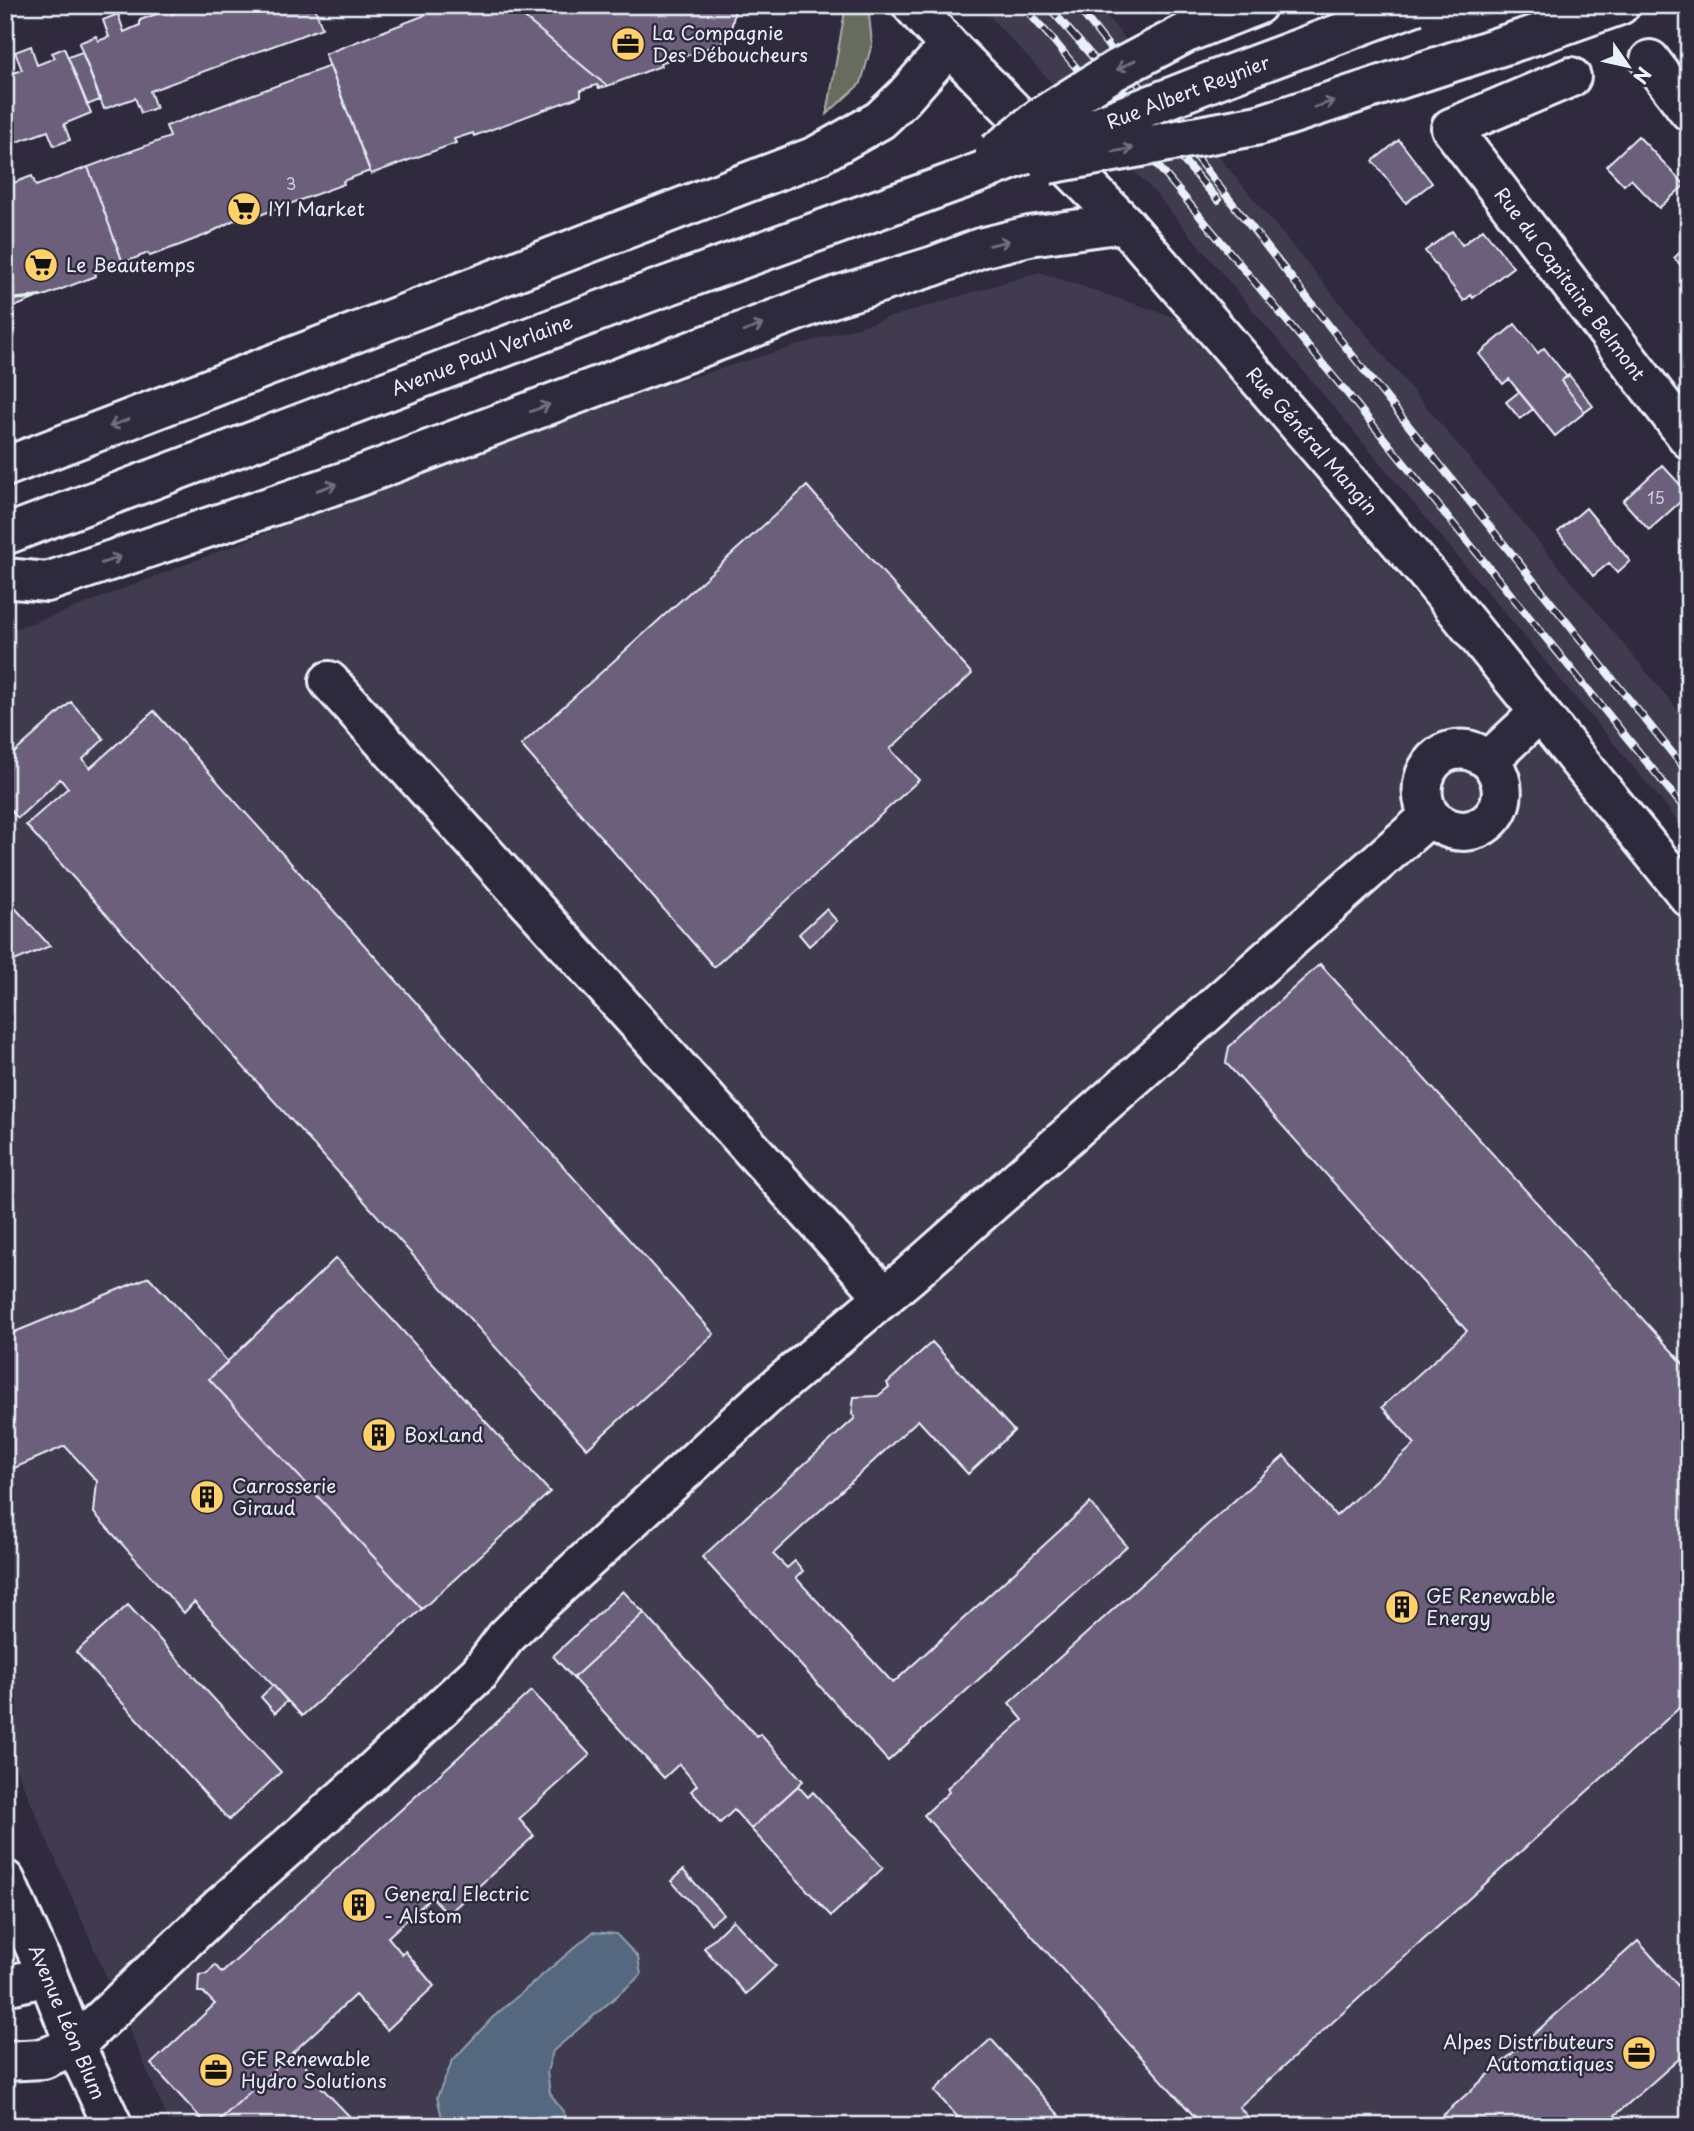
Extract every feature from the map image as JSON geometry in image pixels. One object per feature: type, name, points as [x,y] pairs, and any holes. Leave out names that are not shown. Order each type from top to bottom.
[{"type":"street","name":"Rue Général Mangin","points":[[912,5],[1124,223],[1429,576],[1689,897]]},
{"type":"street","points":[[960,180],[1041,117],[1114,71],[1186,33],[1256,5]]},
{"type":"street","name":"Rue Albert Reynier","points":[[960,180],[1416,5]]},
{"type":"street","points":[[960,180],[1259,125],[1619,5]]},
{"type":"street","points":[[5,467],[816,156],[880,120],[949,46]]},
{"type":"street","points":[[1650,60],[1689,111]]},
{"type":"street","name":"Rue du Capitaine Belmont","points":[[1571,77],[1451,128],[1689,439]]},
{"type":"street","name":"Avenue Paul Verlaine","points":[[5,535],[647,293],[960,180]]},
{"type":"street","points":[[5,579],[47,582],[349,480],[824,301],[981,248],[1029,236],[1124,223]]},
{"type":"street","points":[[329,681],[885,1297]]},
{"type":"street","points":[[1489,760],[1539,713]]},
{"type":"street","points":[[1467,750],[1489,760],[1500,777],[1503,790],[1501,804],[1485,825],[1460,832],[1448,829],[1430,816],[1421,788],[1423,779],[1434,762],[1442,755],[1467,750]]},
{"type":"street","points":[[5,2061],[43,2059],[75,2045],[220,1908],[478,1673],[505,1638],[536,1607],[765,1397],[885,1297],[1430,816]]},
{"type":"street","name":"Avenue Léon Blum","points":[[5,1880],[75,2045],[113,2126]]},
{"type":"street","points":[[5,1986],[48,1976]]},
{"type":"shaded area","points":[[979,5],[1098,5],[1233,174],[1689,723],[1689,834],[1156,194]]},
{"type":"shaded area","points":[[1039,272],[1177,318],[1542,744],[1689,930],[1689,2126],[171,2126],[5,1743],[5,632],[67,611],[564,416]]},
{"type":"green space","points":[[846,5],[868,5],[872,44],[861,83],[827,114]]},
{"type":"water","points":[[593,1932],[616,1934],[638,1957],[641,1975],[553,2051],[547,2072],[550,2093],[570,2126],[444,2126],[437,2097],[453,2060],[492,2018]]},
{"type":"building","points":[[180,5],[314,5],[322,28],[150,91],[156,108],[141,113],[135,98],[104,109],[79,43],[96,36],[98,41],[109,37],[103,20],[118,14],[124,32],[140,25],[140,20],[170,9],[172,14],[182,10]]},
{"type":"building","points":[[432,5],[509,5],[607,86],[599,88],[597,85],[581,90],[581,96],[474,136],[473,133],[454,139],[456,143],[371,174],[325,54],[423,16]]},
{"type":"building","points":[[509,5],[736,5],[729,40],[660,63],[661,66],[607,86]]},
{"type":"building","points":[[31,46],[37,65],[55,58],[52,53],[64,48],[91,113],[64,124],[70,140],[54,146],[48,131],[5,146],[5,71],[10,69],[13,73],[22,70],[15,52]]},
{"type":"building","points":[[82,52],[100,100],[87,105],[68,57]]},
{"type":"building","points":[[330,66],[370,171],[343,181],[344,184],[260,215],[258,211],[206,235],[123,263],[88,167],[170,137],[166,126]]},
{"type":"building","points":[[1638,136],[1685,185],[1659,208],[1631,179],[1624,185],[1606,166]]},
{"type":"building","points":[[1399,140],[1432,183],[1406,203],[1373,161]]},
{"type":"building","points":[[88,167],[123,263],[41,297],[5,301],[5,186],[32,176],[36,186]]},
{"type":"building","points":[[1483,229],[1513,267],[1473,298],[1471,295],[1464,301],[1425,251],[1452,231],[1462,245]]},
{"type":"building","points":[[1689,244],[1689,274],[1674,258]]},
{"type":"building","points":[[41,296],[12,308],[9,299]]},
{"type":"building","points":[[1515,324],[1538,353],[1544,348],[1567,377],[1561,381],[1585,412],[1555,436],[1509,379],[1503,384],[1479,354]]},
{"type":"building","points":[[1569,375],[1593,406],[1585,412],[1561,381]]},
{"type":"building","points":[[1519,392],[1533,409],[1520,419],[1506,402]]},
{"type":"building","points":[[1662,465],[1689,494],[1649,530],[1623,501]]},
{"type":"building","points":[[807,486],[972,674],[890,749],[919,780],[714,967],[521,745]]},
{"type":"building","points":[[1586,508],[1630,561],[1617,573],[1609,563],[1593,576],[1558,532]]},
{"type":"building","points":[[71,702],[104,739],[83,759],[90,768],[154,711],[714,1334],[587,1449],[26,825],[68,788],[60,779],[18,818],[5,804],[5,761]]},
{"type":"building","points":[[5,897],[50,946],[5,965]]},
{"type":"building","points":[[826,909],[837,921],[809,946],[799,934]]},
{"type":"building","name":"GE Renewable Energy","points":[[1320,964],[1689,1370],[1689,1699],[1239,2107],[1256,2126],[1203,2126],[924,1815],[949,1792],[947,1788],[1023,1720],[1009,1703],[1284,1456],[1336,1516],[1415,1444],[1382,1407],[1467,1331],[1226,1063],[1229,1047]]},
{"type":"building","name":"BoxLand","points":[[336,1258],[550,1492],[422,1609],[209,1379]]},
{"type":"building","name":"Carrosserie Giraud","points":[[149,1277],[228,1362],[209,1379],[422,1609],[302,1716],[194,1602],[184,1613],[94,1513],[97,1481],[65,1446],[5,1472],[5,1336]]},
{"type":"building","points":[[932,1342],[1014,1431],[968,1474],[918,1420],[773,1554],[787,1568],[795,1561],[803,1571],[796,1578],[893,1683],[1090,1503],[1127,1546],[888,1761],[702,1557],[855,1418],[852,1414],[854,1397],[878,1396],[889,1387],[887,1383]]},
{"type":"building","points":[[623,1591],[644,1613],[573,1678],[553,1656]]},
{"type":"building","points":[[128,1605],[281,1772],[229,1820],[76,1652]]},
{"type":"building","points":[[644,1613],[757,1737],[760,1734],[803,1781],[751,1829],[734,1810],[720,1823],[691,1791],[697,1785],[679,1764],[664,1778],[573,1678]]},
{"type":"building","points":[[273,1685],[287,1701],[275,1713],[261,1697]]},
{"type":"building","name":"General Electric - Alstom","points":[[531,1691],[590,1755],[519,1819],[534,1836],[448,1914],[432,1897],[388,1937],[402,1954],[405,1951],[434,1986],[387,2030],[355,1995],[213,2126],[208,2126],[151,2064],[215,2004],[203,1992],[198,1992],[199,1975],[207,1974],[215,1965],[222,1973]]},
{"type":"building","points":[[798,1786],[808,1797],[813,1792],[883,1868],[831,1916],[751,1829]]},
{"type":"building","points":[[683,1870],[723,1914],[711,1924],[671,1881]]},
{"type":"building","points":[[733,1920],[776,1966],[746,1994],[704,1948]]},
{"type":"building","points":[[1638,1941],[1689,1998],[1689,2050],[1603,2126],[1431,2126]]},
{"type":"building","points":[[991,2039],[1069,2126],[966,2126],[934,2091]]},
{"type":"building","points":[[293,2052],[323,2084],[321,2087],[359,2126],[213,2126]]},
{"type":"railway","points":[[1022,5],[1347,393],[1689,814]]},
{"type":"railway","points":[[1047,5],[1218,200]]},
{"type":"railway","points":[[1076,5],[1375,384],[1689,774]]},
{"type":"place","name":"La Compagnie Des Déboucheurs","points":[[628,44]]},
{"type":"place","name":"IYI Market","points":[[244,209]]},
{"type":"place","name":"Le Beautemps","points":[[41,265]]},
{"type":"place","name":"BoxLand","points":[[379,1435]]},
{"type":"place","name":"Carrosserie Giraud","points":[[207,1497]]},
{"type":"place","name":"GE Renewable Energy","points":[[1402,1607]]},
{"type":"place","name":"General Electric - Alstom","points":[[359,1905]]},
{"type":"place","name":"Alpes Distributeurs Automatiques","points":[[1639,2053]]},
{"type":"place","name":"GE Renewable Hydro Solutions","points":[[216,2070]]}]
